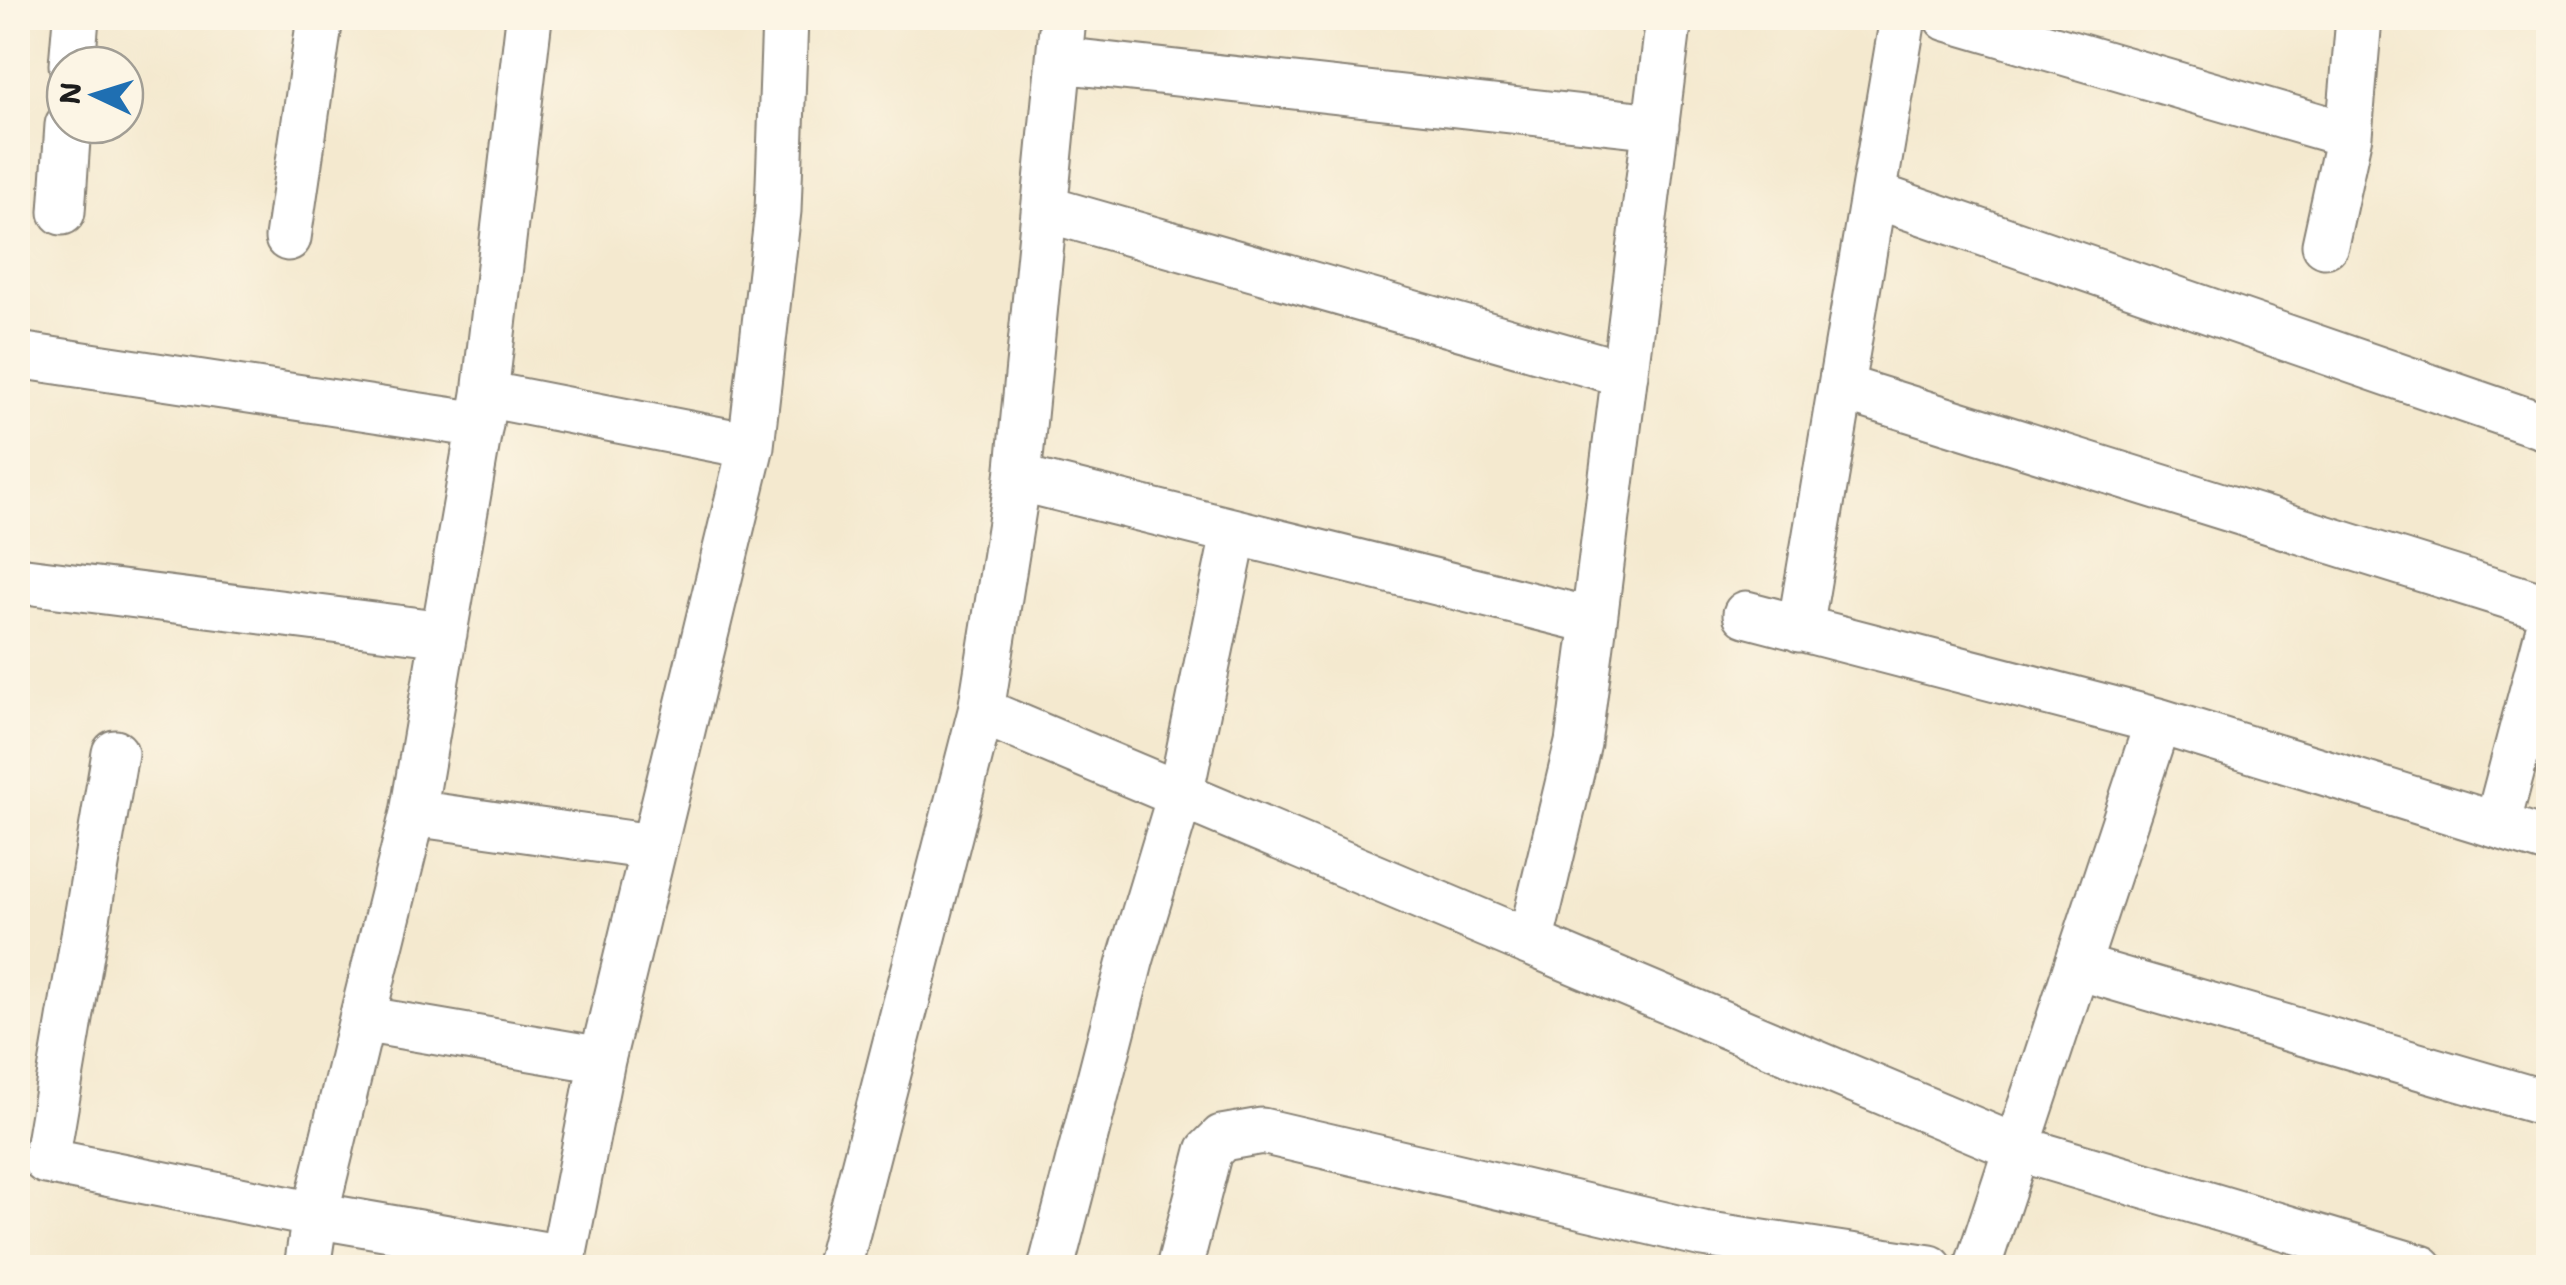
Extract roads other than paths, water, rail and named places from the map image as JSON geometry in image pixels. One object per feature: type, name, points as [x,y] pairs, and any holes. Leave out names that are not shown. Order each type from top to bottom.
[{"type":"street","points":[[74,45],[76,18]]},
{"type":"street","points":[[288,238],[320,18]]},
{"type":"street","points":[[307,1268],[315,1215],[413,813],[482,410],[529,18]]},
{"type":"street","points":[[115,754],[32,1159],[562,1263],[602,1060],[751,446],[778,211],[785,18]]},
{"type":"street","points":[[1530,944],[1578,743],[1669,18]]},
{"type":"street","points":[[1800,628],[1904,18]]},
{"type":"street","points":[[1947,18],[2349,135]]},
{"type":"street","points":[[2325,245],[2349,135],[2359,18]]},
{"type":"street","points":[[838,1268],[981,711],[1018,478],[1061,39],[1656,126]]},
{"type":"street","points":[[62,212],[67,145]]},
{"type":"street","points":[[1874,196],[2548,428]]},
{"type":"street","points":[[1046,209],[1625,374]]},
{"type":"street","points":[[18,355],[751,446]]},
{"type":"street","points":[[1843,388],[2548,608]]},
{"type":"street","points":[[1018,478],[1594,621]]},
{"type":"street","points":[[1052,1268],[1132,958],[1180,796],[1234,534]]},
{"type":"street","points":[[18,580],[444,634]]},
{"type":"street","points":[[1746,614],[2158,722],[2548,841]]},
{"type":"street","points":[[2497,825],[2548,632]]},
{"type":"street","points":[[981,711],[2017,1148],[2421,1268]]},
{"type":"street","points":[[1978,1268],[2158,722]]},
{"type":"street","points":[[413,813],[652,846]]},
{"type":"street","points":[[2078,967],[2548,1104]]},
{"type":"street","points":[[362,1019],[602,1060]]},
{"type":"street","points":[[1179,1268],[1209,1151],[1222,1138],[1262,1131],[1700,1251],[1930,1268]]}]
